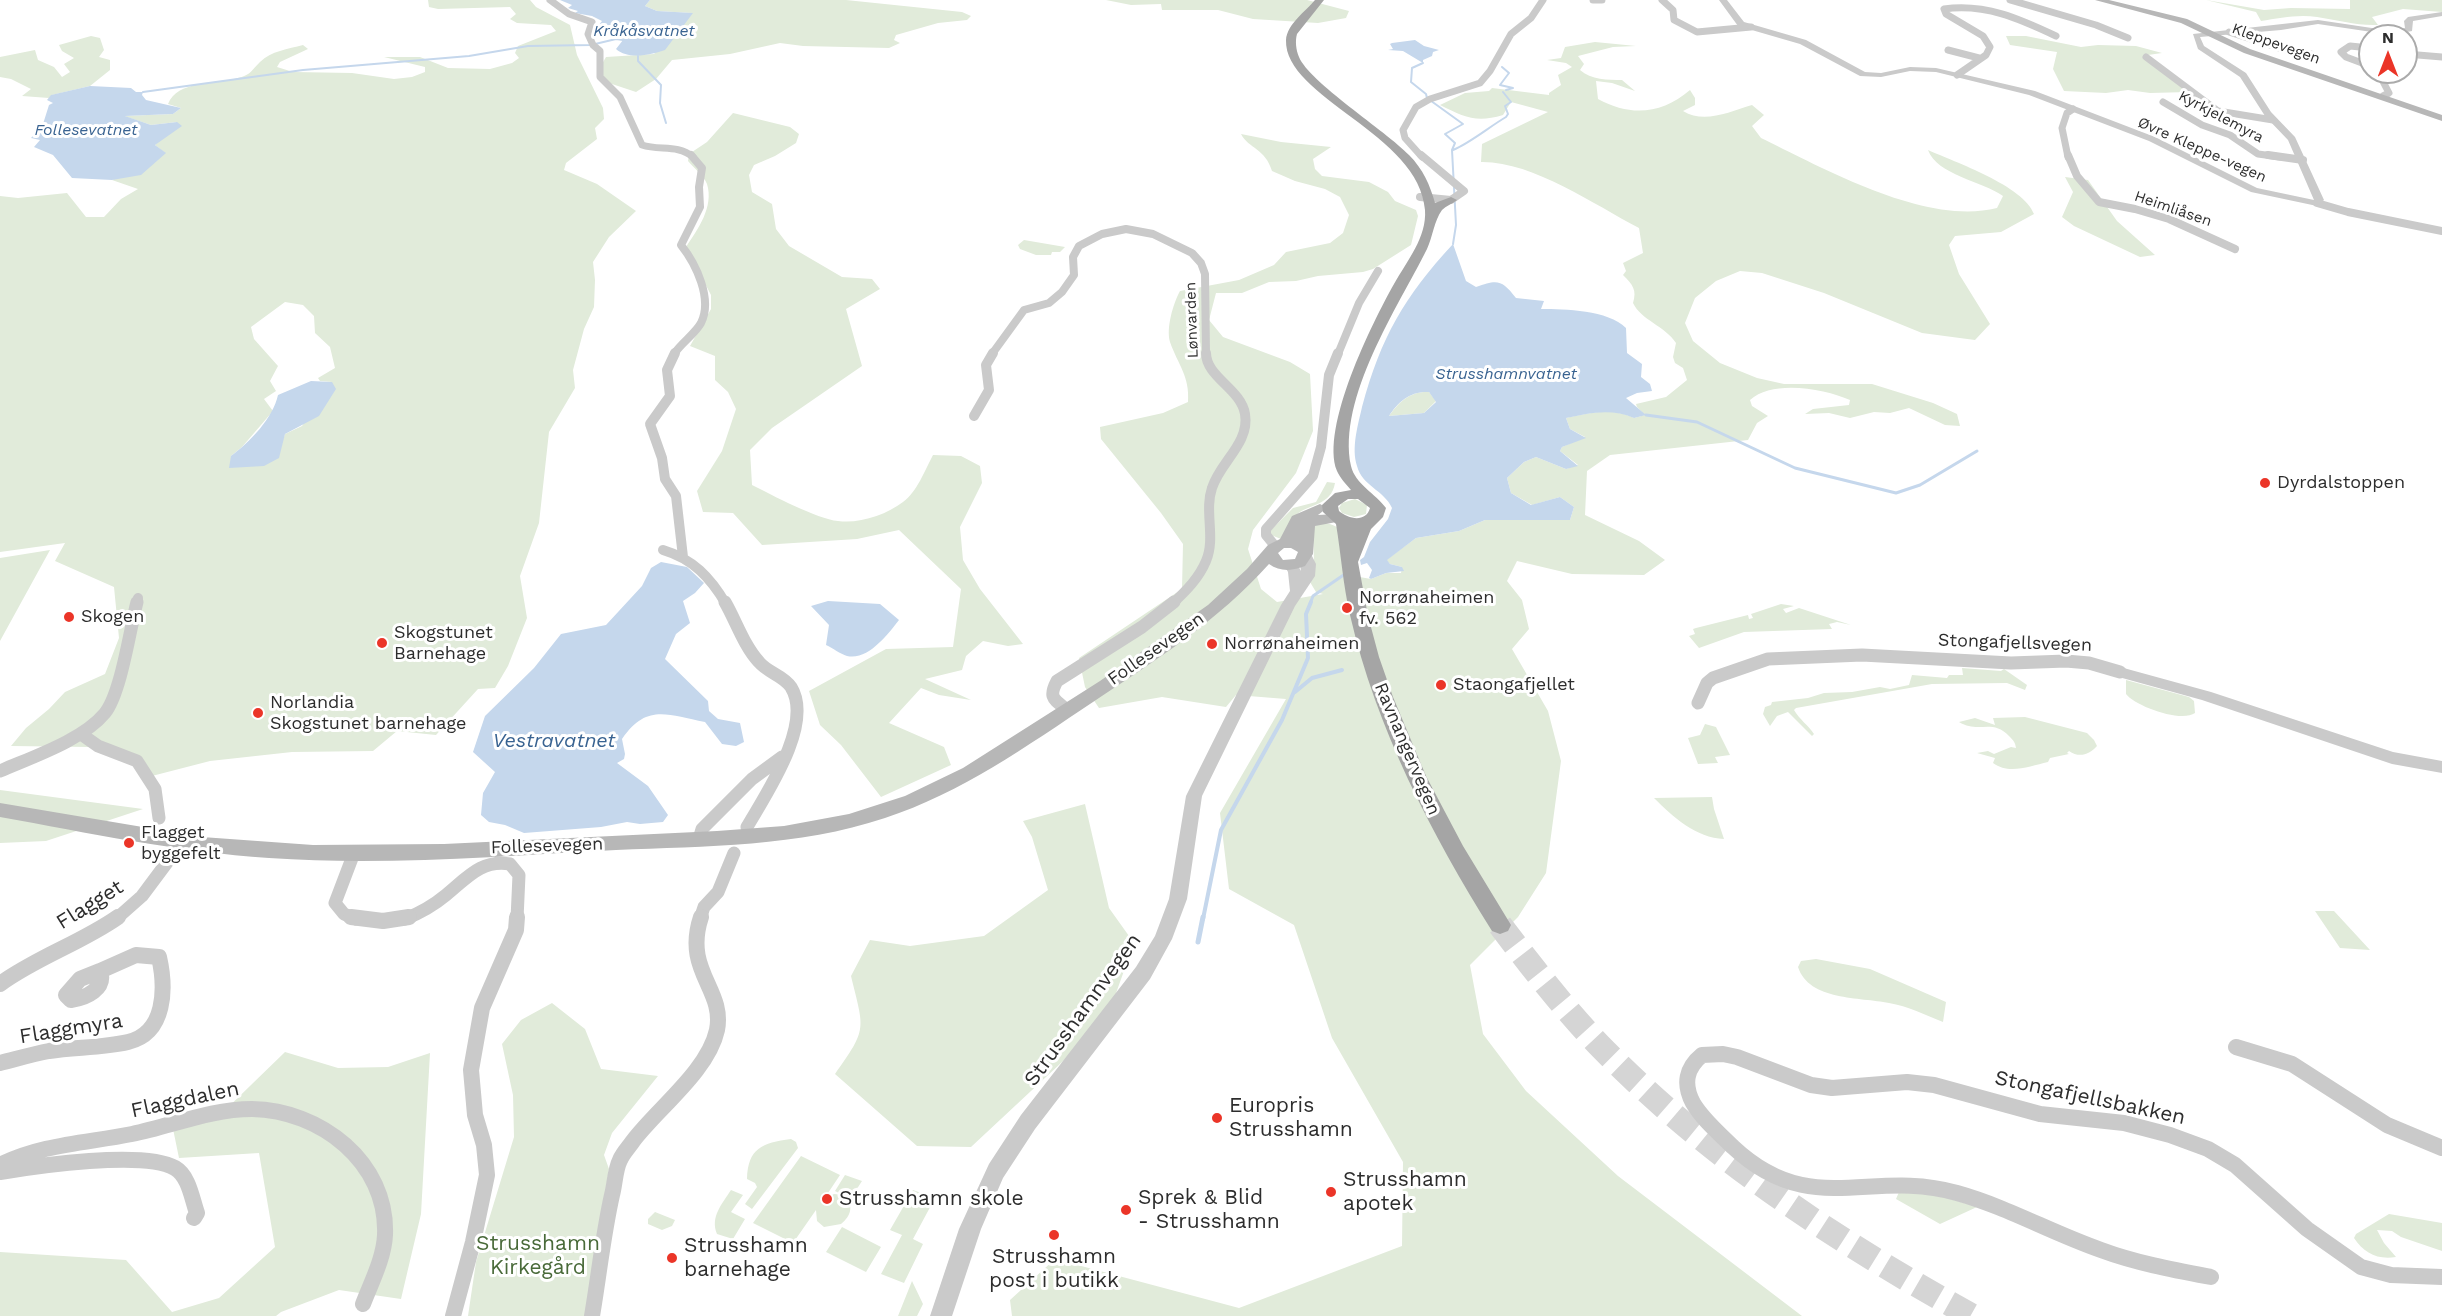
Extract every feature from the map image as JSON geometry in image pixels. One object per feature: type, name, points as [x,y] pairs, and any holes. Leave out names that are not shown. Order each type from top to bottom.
[{"type":"main road","name":"Ravnangervegen","points":[[1320,0],[1294,31],[1290,42],[1292,54],[1312,80],[1406,157],[1420,176],[1431,219],[1417,252],[1377,327],[1355,385],[1344,433],[1342,454],[1344,470],[1338,510],[1351,560],[1359,616],[1373,666],[1394,726],[1441,827],[1500,925]]},
{"type":"main road","name":"Kleppevegen","points":[[2099,0],[2175,18],[2247,51],[2442,118]]},
{"type":"main road","name":"Ravnangervegen","points":[[1417,252],[1426,197]]},
{"type":"main road","points":[[1431,219],[1439,206],[1459,197]]},
{"type":"main road","points":[[1344,470],[1378,508],[1377,514],[1367,521],[1351,560]]},
{"type":"main road","points":[[1305,554],[1309,523],[1338,510],[1355,495],[1366,497]]},
{"type":"main road","points":[[1338,510],[1367,521]]},
{"type":"main road","name":"Follesevegen","points":[[0,810],[183,841],[271,851],[354,853],[699,839],[803,831],[842,823],[899,806],[967,774],[1164,646],[1242,583],[1293,532],[1299,517],[1338,510]]},
{"type":"main road","points":[[1288,565],[1272,559],[1277,547],[1299,545],[1305,554]]},
{"type":"main road","name":"Follesevegen","points":[[1242,583],[1266,570],[1300,563],[1305,554]]},
{"type":"street","points":[[550,0],[569,14],[592,22],[588,34],[592,45],[600,51],[600,77],[620,97],[642,145],[649,148],[683,149],[692,155],[702,168],[699,187],[700,207],[681,245],[691,258],[694,271],[706,296],[704,317],[669,362],[667,370],[670,396],[650,424],[662,458],[665,479],[676,496],[683,557]]},
{"type":"street","points":[[1426,197],[1459,197],[1464,191],[1462,187],[1428,163],[1405,138],[1403,130],[1408,118],[1416,107],[1430,99],[1479,83],[1490,71],[1511,34],[1531,18],[1543,0]]},
{"type":"street","points":[[1593,0],[1602,0]]},
{"type":"street","name":"Øvre Kleppe-vegen","points":[[1662,0],[1673,10],[1674,20],[1693,31],[1751,27]]},
{"type":"street","name":"Øvre Kleppe-vegen","points":[[1723,0],[1740,23],[1807,44],[1863,74],[1881,75],[1918,69],[1957,75],[2040,95],[2152,139],[2254,190],[2286,199],[2317,203],[2348,212],[2442,231]]},
{"type":"street","points":[[2010,0],[2096,25],[2128,38]]},
{"type":"street","points":[[1957,75],[1990,50],[1988,41],[1943,10],[1960,3],[2001,12],[2056,36]]},
{"type":"street","points":[[2317,203],[2319,200],[2292,139],[2273,120],[2243,75],[2213,58],[2198,44],[2196,39],[2198,35],[2281,28],[2318,22],[2362,30],[2401,32],[2409,29],[2408,21],[2411,19],[2442,14]]},
{"type":"street","points":[[2229,32],[2282,49],[2312,54]]},
{"type":"street","points":[[2358,47],[2350,46],[2341,52],[2346,57],[2358,62]]},
{"type":"street","points":[[1948,50],[1979,58]]},
{"type":"street","points":[[2418,55],[2442,57]]},
{"type":"street","points":[[2146,57],[2218,111],[2273,120]]},
{"type":"street","points":[[2383,96],[2389,93],[2384,84]]},
{"type":"street","name":"Kyrkjelemyra","points":[[2163,102],[2202,125],[2230,135],[2258,154],[2303,160]]},
{"type":"street","name":"Heimliåsen","points":[[2073,109],[2065,116],[2061,126],[2062,132],[2076,174],[2099,202],[2122,205],[2169,220],[2209,235],[2235,249]]},
{"type":"street","name":"Lønvarden","points":[[974,416],[989,390],[987,365],[990,357],[1024,310],[1049,303],[1062,292],[1074,275],[1074,257],[1079,246],[1092,238],[1115,230],[1135,230],[1172,242],[1198,258],[1205,274],[1206,358],[1209,366],[1244,410],[1240,441],[1210,489],[1210,549],[1204,566],[1191,588],[1148,622],[1097,654]]},
{"type":"street","points":[[1277,547],[1266,536],[1266,529],[1313,476],[1321,447],[1329,375],[1359,303],[1378,272]]},
{"type":"street","points":[[663,550],[683,557],[699,567],[718,588],[759,664],[792,686],[798,709],[798,725],[790,746],[747,827]]},
{"type":"street","name":"Strusshamnvegen","points":[[941,1316],[970,1228],[996,1172],[1028,1122],[1143,973],[1163,939],[1178,899],[1194,796],[1216,748],[1297,591],[1308,576],[1309,564],[1305,554]]},
{"type":"street","points":[[1288,565],[1295,572],[1297,591]]},
{"type":"street","points":[[0,771],[81,734],[105,713],[115,692],[138,598]]},
{"type":"street","name":"Follesevegen","points":[[1067,710],[1052,697],[1054,685],[1097,654]]},
{"type":"street","name":"Stongafjellsvegen","points":[[1698,703],[1707,683],[1713,678],[1768,659],[1873,655],[2011,663],[2066,661],[2089,663],[2206,696],[2392,758],[2442,767]]},
{"type":"street","points":[[81,734],[98,746],[137,761],[155,789],[159,818]]},
{"type":"street","points":[[699,839],[702,829],[752,779],[783,756]]},
{"type":"street","name":"Flagget","points":[[0,984],[18,970],[101,928],[123,913],[152,886],[169,858],[183,841]]},
{"type":"street","points":[[354,853],[335,903],[341,912],[354,919],[387,921],[412,916],[449,894],[474,870],[488,863],[510,864],[519,875],[520,895],[516,930],[482,1008],[471,1070],[475,1115],[484,1145],[487,1175],[473,1242],[453,1316]]},
{"type":"street","points":[[592,1316],[602,1260],[602,1241],[620,1159],[645,1126],[692,1077],[713,1041],[717,1029],[718,1008],[701,973],[695,951],[695,934],[704,907],[718,891],[734,853]]},
{"type":"street","name":"Flaggmyra","points":[[0,1063],[49,1051],[129,1042],[140,1038],[151,1028],[161,1013],[163,970],[159,957],[141,954],[100,970]]},
{"type":"street","points":[[2236,1047],[2292,1064],[2387,1125],[2442,1148]]},
{"type":"street","name":"Stongafjellsbakken","points":[[2211,1277],[2164,1268],[2099,1249],[1993,1202],[1958,1192],[1907,1185],[1824,1190],[1779,1180],[1759,1169],[1741,1155],[1704,1118],[1689,1095],[1686,1076],[1694,1061],[1702,1055],[1724,1054],[1811,1085],[1832,1088],[1907,1082],[1934,1085],[2040,1114],[2124,1123],[2170,1135],[2208,1149],[2235,1165],[2323,1242],[2361,1267],[2391,1275],[2442,1276]]},
{"type":"street","name":"Flaggdalen","points":[[0,1165],[34,1150],[132,1134],[235,1110],[266,1109],[295,1116],[332,1134],[362,1161],[381,1199],[385,1236],[363,1304]]},
{"type":"street","points":[[0,1172],[80,1164],[158,1161],[174,1167],[184,1176],[197,1213],[194,1218]]},
{"type":"green space","points":[[428,0],[530,0],[536,7],[570,25],[577,55],[603,108],[604,119],[595,128],[597,139],[566,163],[564,170],[597,184],[636,211],[609,237],[593,262],[594,307],[584,329],[573,370],[575,388],[549,432],[539,523],[520,576],[527,618],[508,666],[495,688],[478,689],[436,735],[397,731],[373,751],[292,752],[210,761],[148,777],[133,761],[91,747],[11,746],[26,728],[65,692],[105,674],[119,638],[114,587],[55,561],[65,543],[0,552],[0,196],[18,198],[67,193],[86,217],[104,217],[121,199],[138,189],[112,180],[165,153],[155,145],[177,122],[151,125],[124,116],[173,114],[181,108],[168,104],[180,91],[188,87],[244,76],[264,58],[280,51],[303,45],[308,49],[280,62],[277,67],[293,72],[352,73],[394,79],[412,77],[425,72],[425,67],[384,57],[420,57],[448,68],[490,69],[512,63],[519,58],[515,53],[518,46],[556,31],[551,25],[517,23],[510,19],[516,14],[510,7],[438,9],[429,7]],"holes":[[[285,302],[303,305],[314,316],[315,333],[330,347],[335,368],[318,378],[320,381],[332,382],[302,426],[285,434],[280,448],[231,456],[242,447],[273,411],[264,399],[276,391],[270,381],[278,366],[254,339],[251,327]]]},
{"type":"green space","points":[[650,0],[846,0],[962,12],[971,16],[967,20],[938,23],[896,35],[894,40],[900,43],[889,48],[803,46],[780,43],[730,54],[672,60],[656,79],[636,92],[606,82],[598,71],[606,57],[654,54],[692,13],[657,11],[645,6]]},
{"type":"green space","points":[[1106,0],[1307,0],[1349,11],[1346,18],[1318,23],[1253,19],[1218,10],[1162,10],[1161,4],[1131,5]]},
{"type":"green space","points":[[2206,0],[2264,10],[2350,9],[2350,0],[2442,0],[2442,12],[2403,9],[2372,17],[2377,24],[2355,24],[2303,16],[2261,21],[2256,12]]},
{"type":"green space","points":[[91,36],[100,38],[104,50],[99,57],[110,60],[110,70],[90,86],[52,95],[49,98],[22,96],[31,89],[11,79],[0,77],[0,57],[35,50],[38,60],[54,67],[62,77],[70,72],[64,64],[74,58],[62,51],[59,45]]},
{"type":"green space","points":[[2006,36],[2026,36],[2081,47],[2136,46],[2162,53],[2148,55],[2189,92],[2064,91],[2053,69],[2057,52],[2010,45]]},
{"type":"green space","points":[[1595,42],[1636,46],[1613,47],[1578,56],[1584,64],[1580,70],[1584,73],[1600,79],[1622,80],[1635,91],[1612,83],[1596,81],[1598,99],[1610,105],[1634,110],[1657,108],[1690,90],[1695,98],[1695,105],[1683,111],[1699,117],[1717,116],[1752,105],[1764,115],[1752,126],[1761,138],[1845,179],[1908,202],[1939,209],[1969,211],[1997,208],[2003,196],[1950,172],[1933,159],[1928,150],[1971,168],[2003,185],[2028,204],[2034,214],[2001,232],[1955,236],[1949,245],[1959,274],[1990,324],[1975,340],[1922,333],[1824,293],[1762,273],[1740,271],[1716,281],[1695,298],[1685,323],[1693,341],[1720,363],[1757,378],[1784,384],[1872,384],[1933,403],[1957,414],[1960,426],[1945,425],[1909,408],[1890,413],[1874,412],[1850,418],[1829,413],[1805,414],[1813,409],[1849,405],[1850,400],[1827,392],[1799,388],[1772,390],[1760,394],[1750,400],[1752,406],[1768,416],[1757,423],[1748,440],[1610,455],[1587,471],[1585,515],[1639,541],[1665,560],[1644,575],[1572,574],[1517,561],[1507,581],[1522,600],[1529,629],[1512,649],[1548,711],[1561,761],[1546,873],[1518,917],[1470,965],[1483,1034],[1526,1091],[1618,1176],[1802,1316],[1012,1316],[1010,1300],[1055,1259],[1239,1308],[1402,1246],[1403,1162],[1332,1038],[1294,925],[1229,889],[1220,813],[1286,699],[1236,695],[1226,707],[1162,697],[1099,708],[1085,687],[1079,658],[1182,589],[1183,544],[1101,439],[1100,427],[1163,413],[1188,402],[1185,378],[1169,336],[1171,316],[1180,291],[1239,280],[1274,265],[1286,252],[1330,243],[1343,233],[1349,215],[1340,197],[1325,189],[1295,181],[1272,171],[1261,153],[1241,134],[1281,142],[1331,147],[1313,159],[1315,169],[1322,176],[1369,182],[1388,192],[1395,201],[1416,210],[1418,216],[1411,245],[1373,269],[1296,281],[1269,282],[1242,293],[1216,293],[1209,320],[1223,337],[1290,362],[1310,374],[1313,431],[1296,473],[1253,530],[1248,549],[1261,589],[1277,602],[1323,594],[1316,592],[1310,582],[1314,561],[1313,528],[1321,524],[1337,527],[1343,546],[1344,581],[1348,575],[1371,579],[1386,573],[1401,573],[1402,567],[1390,564],[1386,560],[1416,538],[1459,531],[1485,520],[1570,520],[1574,507],[1560,497],[1532,505],[1511,493],[1507,478],[1524,462],[1536,457],[1566,469],[1578,465],[1560,451],[1562,447],[1585,437],[1570,429],[1566,418],[1600,412],[1617,413],[1634,418],[1645,415],[1636,404],[1666,397],[1687,380],[1683,368],[1675,363],[1673,357],[1676,343],[1637,309],[1633,303],[1635,295],[1633,288],[1623,275],[1626,271],[1623,263],[1643,253],[1639,228],[1542,176],[1501,164],[1481,162],[1482,144],[1548,112],[1511,102],[1503,115],[1478,119],[1463,116],[1440,105],[1465,93],[1489,91],[1492,88],[1549,95],[1561,85],[1558,75],[1572,67],[1566,63],[1547,60],[1561,58],[1565,47]]},
{"type":"green space","points":[[733,113],[790,127],[799,134],[796,143],[754,165],[749,175],[752,192],[772,204],[776,229],[789,246],[842,277],[872,279],[880,289],[846,309],[862,366],[772,428],[750,450],[752,485],[819,516],[846,522],[880,515],[903,502],[917,487],[933,455],[961,456],[980,466],[982,483],[960,527],[963,560],[980,589],[1023,644],[1008,646],[983,641],[966,656],[962,670],[925,679],[971,700],[939,695],[921,688],[889,723],[944,747],[951,765],[881,797],[841,745],[820,725],[809,691],[886,649],[953,647],[961,589],[899,530],[857,539],[762,545],[733,513],[703,512],[697,491],[722,451],[736,409],[728,392],[715,380],[715,356],[690,346],[711,309],[711,295],[686,247],[704,217],[709,193],[706,181],[688,161],[689,154],[707,142]]},
{"type":"green space","points":[[2065,177],[2088,180],[2117,221],[2155,255],[2140,257],[2074,226],[2062,217],[2073,192]]},
{"type":"green space","points":[[1024,240],[1065,247],[1060,252],[1052,252],[1051,255],[1036,255],[1020,249],[1018,245]]},
{"type":"green space","points":[[1429,392],[1436,401],[1424,413],[1389,416],[1411,395]]},
{"type":"green space","points":[[1327,482],[1335,483],[1333,490],[1325,500],[1296,515],[1281,539],[1271,535],[1271,530],[1293,508],[1316,502]]},
{"type":"green space","points":[[1355,499],[1367,505],[1366,514],[1354,517],[1342,513],[1339,508],[1342,503]]},
{"type":"green space","points":[[50,550],[0,641],[0,558]]},
{"type":"green space","points":[[1781,604],[1794,606],[1783,609],[1786,613],[1799,608],[1851,625],[1837,622],[1829,624],[1832,629],[1744,632],[1699,648],[1689,636],[1695,634],[1693,629],[1748,615],[1749,619],[1753,618],[1751,614]]},
{"type":"green space","points":[[1962,668],[2001,671],[2004,669],[2027,685],[2025,690],[2007,683],[1932,684],[1796,708],[1794,710],[1796,714],[1814,734],[1812,736],[1788,712],[1777,716],[1770,726],[1763,714],[1765,707],[1771,705],[1772,702],[1808,698],[1824,693],[1852,692],[1880,687],[1890,689],[1909,685],[1912,675],[1947,678],[1949,675],[1963,675]]},
{"type":"green space","points":[[2126,680],[2189,697],[2194,701],[2195,713],[2188,716],[2169,715],[2148,708],[2126,694]]},
{"type":"green space","points":[[2025,717],[2087,733],[2097,746],[2091,752],[2084,754],[2069,751],[2067,753],[2069,754],[2050,758],[2048,762],[2020,768],[1999,767],[1993,763],[1995,758],[1977,753],[1988,751],[1994,754],[2011,747],[2016,748],[2009,736],[1997,728],[1973,727],[1959,722],[1975,718],[1995,725],[1993,718]]},
{"type":"green space","points":[[1705,724],[1716,727],[1730,755],[1715,757],[1718,763],[1698,764],[1688,738],[1700,735]]},
{"type":"green space","points":[[0,790],[143,809],[46,841],[0,843]]},
{"type":"green space","points":[[1712,797],[1724,839],[1695,831],[1677,819],[1654,798]]},
{"type":"green space","points":[[1085,804],[1109,908],[1134,943],[1106,1021],[971,1147],[917,1146],[835,1074],[853,1047],[860,1028],[859,1008],[851,976],[870,940],[910,946],[984,936],[1048,890],[1032,837],[1023,821]]},
{"type":"green space","points":[[2315,911],[2334,911],[2370,950],[2340,948]]},
{"type":"green space","points":[[1816,959],[1870,969],[1946,1002],[1943,1022],[1896,1004],[1837,996],[1824,992],[1804,978],[1798,967],[1801,961]]},
{"type":"green space","name":"Strusshamn Kirkegård","points":[[552,1003],[585,1029],[601,1069],[658,1076],[612,1133],[604,1155],[609,1169],[586,1316],[468,1316],[476,1262],[514,1137],[513,1095],[502,1044],[521,1020]]},
{"type":"green space","points":[[285,1052],[338,1068],[388,1067],[430,1053],[421,1214],[401,1299],[339,1290],[276,1316],[0,1316],[0,1252],[126,1260],[172,1312],[219,1298],[275,1247],[259,1153],[179,1158],[172,1124],[217,1118]]},
{"type":"green space","points":[[791,1139],[796,1142],[798,1148],[752,1209],[745,1204],[757,1187],[755,1183],[747,1179],[750,1160],[758,1149],[765,1145]]},
{"type":"green space","points":[[801,1156],[840,1175],[824,1199],[834,1194],[843,1195],[835,1191],[845,1175],[862,1181],[851,1198],[845,1196],[850,1203],[850,1211],[841,1224],[824,1227],[817,1221],[816,1210],[793,1243],[753,1223]]},
{"type":"green space","points":[[731,1190],[743,1195],[731,1212],[745,1219],[733,1239],[717,1234],[715,1228],[718,1211]]},
{"type":"green space","points":[[913,1190],[935,1198],[913,1239],[923,1244],[904,1283],[881,1274],[902,1235],[890,1230]]},
{"type":"green space","points":[[1899,1192],[1934,1194],[1977,1207],[1940,1224],[1896,1199]]},
{"type":"green space","points":[[655,1212],[675,1220],[672,1226],[662,1230],[648,1224],[648,1219]]},
{"type":"green space","points":[[2389,1214],[2442,1223],[2442,1251],[2401,1237],[2392,1231],[2377,1230],[2396,1257],[2377,1256],[2362,1248],[2354,1238],[2356,1234]]},
{"type":"green space","points":[[842,1227],[881,1247],[866,1272],[826,1252]]},
{"type":"green space","points":[[912,1281],[923,1304],[917,1316],[898,1316]]},
{"type":"water","name":"Kråkåsvatnet","points":[[560,0],[650,0],[645,6],[657,11],[693,13],[665,50],[647,55],[633,55],[616,49],[623,40],[601,29],[598,26],[602,21],[592,16],[575,13],[578,11],[568,8],[572,5]]},
{"type":"water","points":[[1415,40],[1424,46],[1439,50],[1423,60],[1423,63],[1403,51],[1388,50],[1393,49],[1390,44],[1392,43]]},
{"type":"water","name":"Follesevatnet","points":[[90,86],[131,88],[136,92],[143,92],[142,95],[146,100],[181,108],[173,114],[125,116],[151,125],[177,122],[182,126],[155,145],[166,153],[141,175],[112,180],[72,178],[53,155],[34,147],[40,140],[31,138],[43,124],[49,105],[53,103],[47,100],[51,95]]},
{"type":"water","name":"Strusshamnvatnet","points":[[1453,244],[1466,281],[1476,287],[1495,282],[1503,284],[1516,298],[1544,301],[1541,309],[1562,309],[1598,314],[1618,322],[1626,328],[1627,353],[1642,364],[1641,377],[1650,384],[1652,391],[1637,393],[1626,398],[1646,415],[1634,418],[1617,413],[1600,412],[1566,418],[1570,429],[1586,438],[1562,447],[1560,451],[1578,466],[1566,469],[1536,457],[1524,462],[1507,478],[1511,493],[1531,505],[1560,497],[1574,507],[1570,520],[1485,520],[1459,531],[1416,538],[1387,560],[1390,564],[1402,567],[1404,571],[1386,573],[1371,579],[1369,578],[1372,570],[1367,563],[1361,565],[1360,560],[1364,557],[1370,542],[1388,519],[1392,508],[1360,473],[1355,459],[1357,429],[1369,382],[1386,339],[1408,300]],"holes":[[[1429,392],[1436,402],[1424,413],[1389,416],[1396,406],[1416,393]]]},
{"type":"water","points":[[311,381],[332,382],[336,389],[319,416],[285,434],[279,458],[264,466],[229,468],[231,456],[260,429],[278,395]]},
{"type":"water","name":"Vestravatnet","points":[[661,562],[687,567],[704,583],[683,601],[690,623],[676,634],[665,659],[708,701],[709,711],[718,719],[740,723],[744,742],[736,746],[722,744],[705,722],[669,715],[649,716],[640,720],[622,739],[624,759],[617,763],[648,786],[668,815],[663,822],[640,824],[627,822],[601,827],[524,833],[505,825],[489,822],[481,815],[483,793],[495,772],[473,752],[485,716],[534,668],[561,634],[606,625],[642,586],[651,568]]},
{"type":"water","points":[[828,601],[880,604],[899,620],[870,650],[855,656],[847,656],[826,645],[829,625],[811,606]]},
{"type":"waterway","points":[[143,92],[303,70],[469,56],[528,46],[591,45],[616,39],[623,40]]},
{"type":"waterway","points":[[638,56],[638,61],[661,85],[660,103],[666,123]]},
{"type":"waterway","points":[[1423,63],[1412,68],[1411,82],[1426,94],[1427,98],[1463,124],[1445,134],[1455,143],[1452,150],[1456,225],[1453,244]]},
{"type":"waterway","points":[[1502,67],[1509,73],[1500,85],[1513,88],[1506,90]]},
{"type":"waterway","points":[[1453,150],[1506,117],[1508,114],[1505,106],[1511,102],[1503,92]]},
{"type":"waterway","points":[[1646,415],[1697,422],[1795,468],[1896,493],[1920,485],[1977,451]]},
{"type":"waterway","points":[[1310,604],[1313,596],[1345,574]]},
{"type":"waterway","points":[[1203,919],[1221,830],[1282,720],[1308,658],[1306,614],[1311,602]]},
{"type":"waterway","points":[[1295,692],[1312,678],[1342,670]]},
{"type":"waterway","points":[[1198,942],[1203,917]]},
{"type":"tunnel","points":[[1500,925],[1572,1016],[1640,1085],[1683,1123],[1728,1160],[1823,1227],[1972,1316]]},
{"type":"place","name":"Dyrdalstoppen","points":[[2265,483]]},
{"type":"place","name":"Norrønaheimen fv. 562","points":[[1347,608]]},
{"type":"place","name":"Skogen","points":[[69,617]]},
{"type":"place","name":"Skogstunet Barnehage","points":[[382,643]]},
{"type":"place","name":"Norrønaheimen","points":[[1212,644]]},
{"type":"place","name":"Staongafjellet","points":[[1441,685]]},
{"type":"place","name":"Norlandia Skogstunet barnehage","points":[[258,713]]},
{"type":"place","name":"Flagget byggefelt","points":[[129,843]]},
{"type":"place","name":"Europris Strusshamn","points":[[1217,1118]]},
{"type":"place","name":"Strusshamn apotek","points":[[1331,1192]]},
{"type":"place","name":"Strusshamn skole","points":[[827,1199]]},
{"type":"place","name":"Sprek & Blid - Strusshamn","points":[[1126,1210]]},
{"type":"place","name":"Strusshamn post i butikk","points":[[1054,1235]]},
{"type":"place","name":"Strusshamn barnehage","points":[[672,1258]]}]
